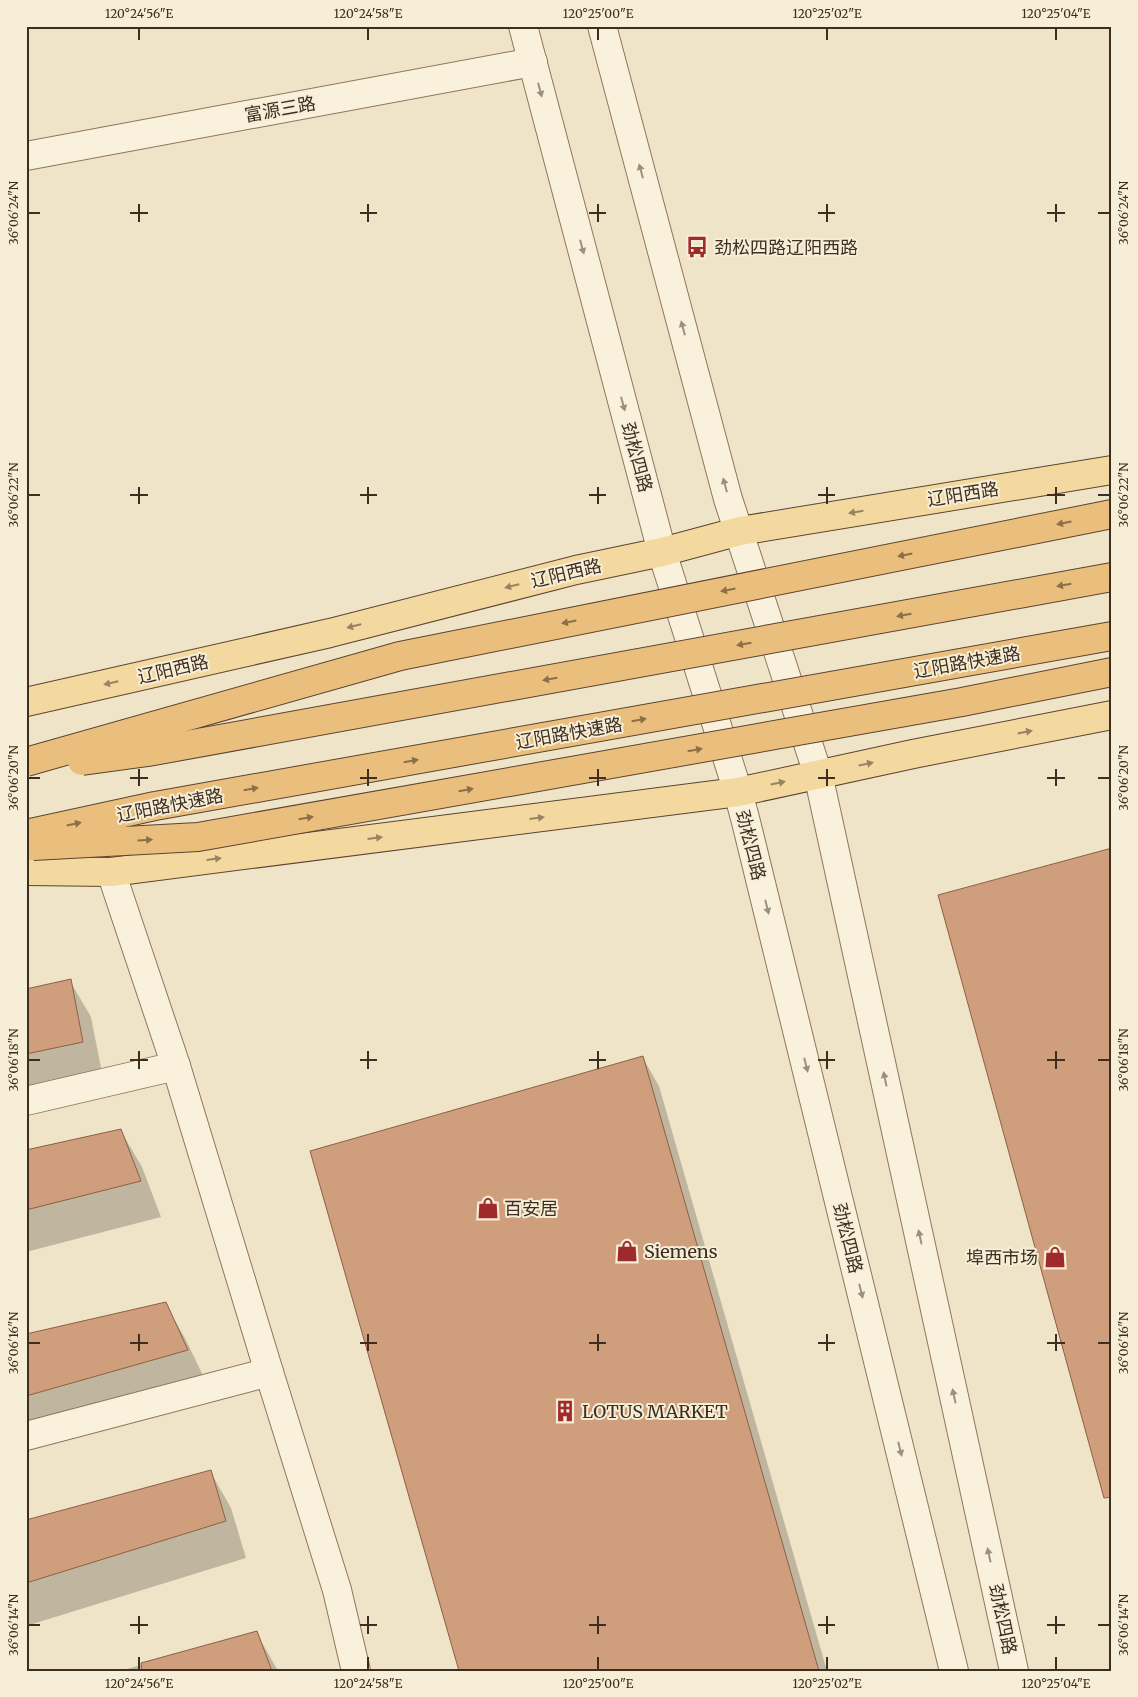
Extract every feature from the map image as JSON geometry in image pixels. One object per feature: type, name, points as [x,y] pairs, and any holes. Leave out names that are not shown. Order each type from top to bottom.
[{"type":"highway","points":[[26,762],[400,656],[1112,514]]},
{"type":"highway","points":[[26,769],[148,752],[1112,576]]},
{"type":"highway","name":"辽阳路快速路","points":[[26,834],[184,801],[1112,636]]},
{"type":"highway","points":[[26,847],[198,838],[952,704],[1112,672]]},
{"type":"main road","name":"辽阳西路","points":[[26,702],[330,633],[576,570],[662,552],[740,532],[1112,470]]},
{"type":"main road","points":[[26,871],[111,872],[738,792],[913,754],[1112,715]]},
{"type":"street","name":"劲松四路","points":[[522,26],[662,552],[738,792],[954,1671]]},
{"type":"street","name":"劲松四路","points":[[602,26],[726,489],[818,774],[1014,1671]]},
{"type":"street","name":"富源三路","points":[[26,156],[533,62]]},
{"type":"street","points":[[111,872],[176,1066],[268,1372],[337,1590],[356,1671]]},
{"type":"street","points":[[26,1101],[176,1066]]},
{"type":"street","points":[[26,1436],[268,1372]]},
{"type":"building","points":[[1112,848],[1112,1497],[1104,1498],[938,895]]},
{"type":"building","points":[[71,979],[83,1042],[26,1054],[26,989]]},
{"type":"building","name":"LOTUS MARKET","points":[[643,1056],[819,1671],[459,1671],[310,1151]]},
{"type":"building","points":[[121,1129],[141,1181],[26,1210],[26,1150]]},
{"type":"building","points":[[166,1302],[188,1350],[26,1396],[26,1334]]},
{"type":"building","points":[[211,1470],[226,1521],[26,1583],[26,1520]]},
{"type":"building","points":[[257,1631],[272,1671],[142,1671],[141,1663]]},
{"type":"place","name":"劲松四路辽阳西路","points":[[697,247]]},
{"type":"place","name":"百安居","points":[[488,1208]]},
{"type":"place","name":"Siemens","points":[[627,1251]]},
{"type":"place","name":"埠西市场","points":[[1055,1257]]},
{"type":"place","name":"LOTUS MARKET","points":[[565,1411]]}]
